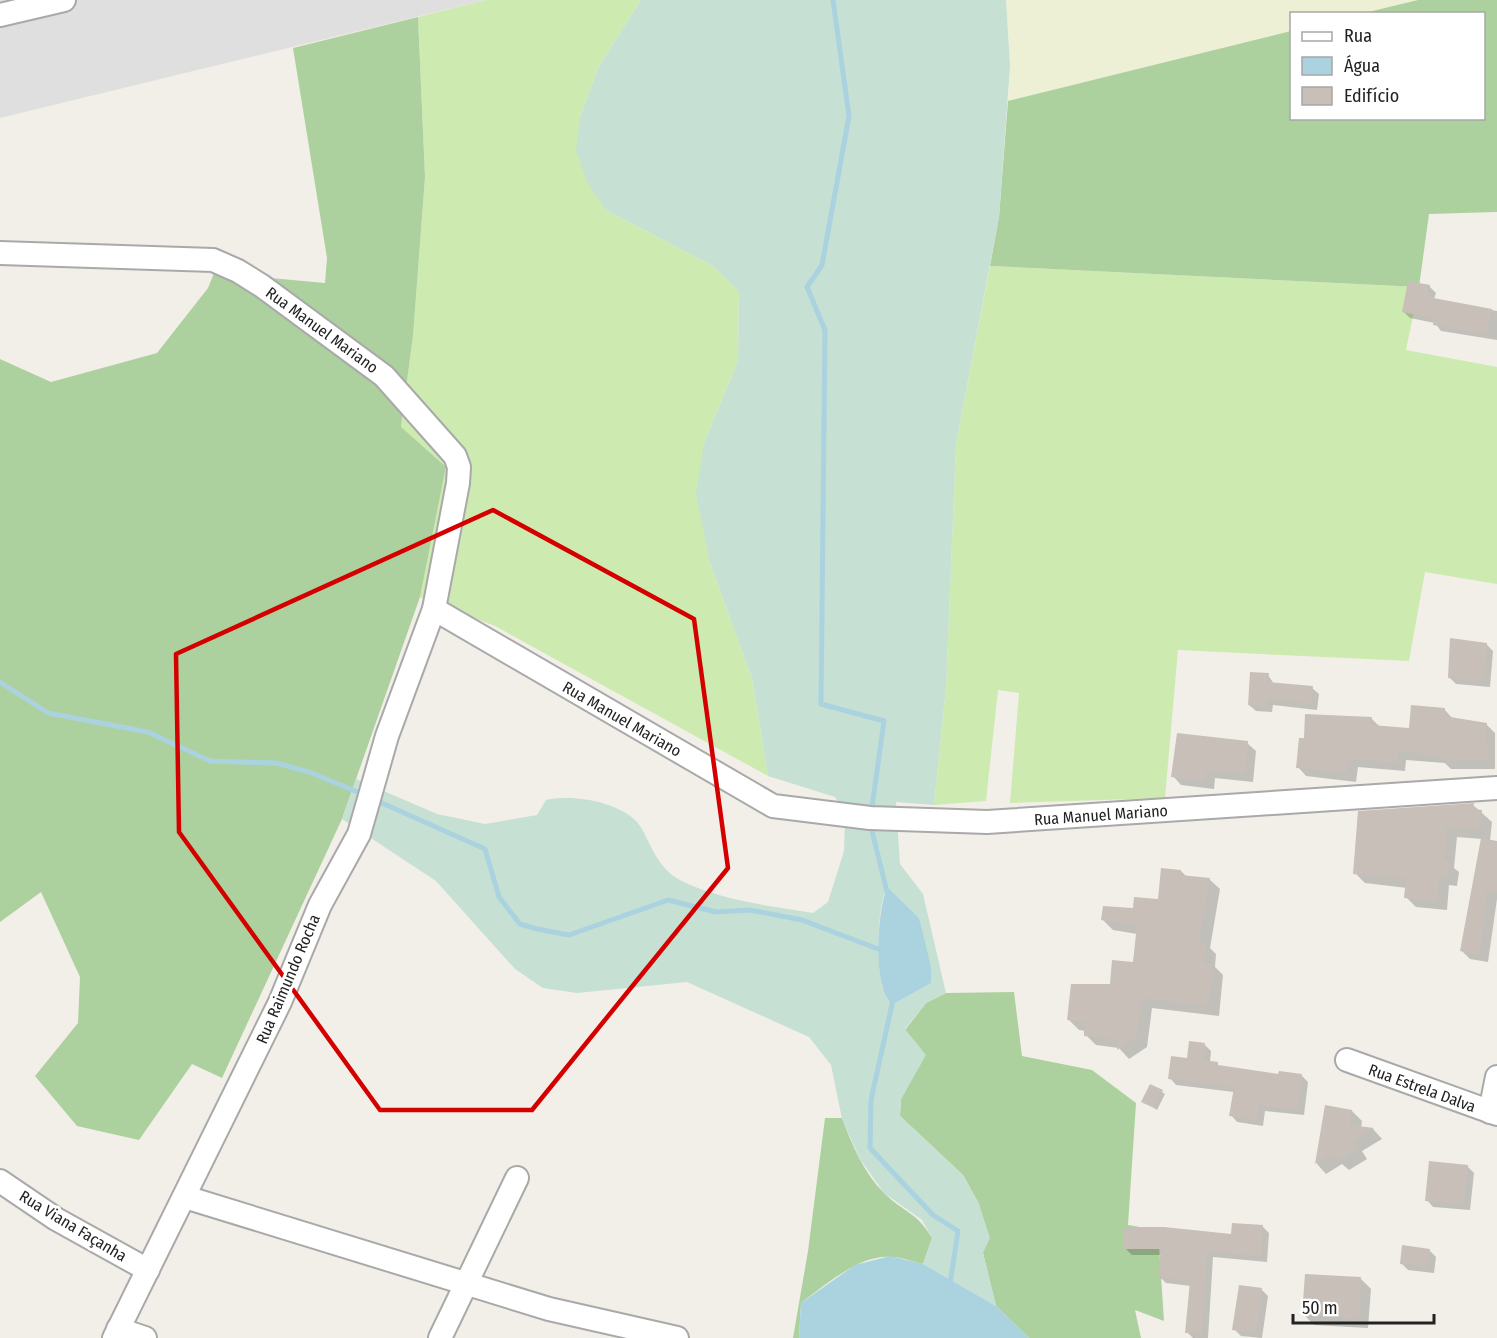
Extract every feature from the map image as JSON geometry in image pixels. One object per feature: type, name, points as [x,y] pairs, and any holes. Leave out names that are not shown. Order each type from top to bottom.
[{"type":"street","points":[[0,15],[32,4],[64,0]]},
{"type":"street","name":"Rua Manuel Mariano","points":[[0,253],[213,260],[262,286],[384,376],[455,456],[459,468],[434,609],[773,807],[870,818],[987,822],[1497,788]]},
{"type":"street","name":"Rua Raimundo Rocha","points":[[116,1334],[280,1002],[320,905],[359,834],[387,736],[434,609]]},
{"type":"street","name":"Rua Estrela Dalva","points":[[1347,1060],[1493,1113]]},
{"type":"street","points":[[1493,1113],[1497,1077]]},
{"type":"street","points":[[440,1338],[517,1178]]},
{"type":"street","name":"Rua Viana Façanha","points":[[0,1181],[56,1219],[148,1270]]},
{"type":"street","points":[[185,1197],[549,1309],[677,1338]]},
{"type":"street","points":[[116,1334],[145,1338]]},
{"type":"highlighted area","points":[[493,510],[694,619],[728,868],[532,1110],[380,1110],[179,832],[176,654]]},
{"type":"shaded area","points":[[0,0],[486,0],[0,118]]},
{"type":"green space","points":[[486,0],[641,0],[599,66],[580,117],[606,210],[713,266],[739,292],[738,361],[704,443],[710,563],[752,678],[768,776],[495,626],[420,597],[446,467],[401,428],[413,336],[425,177],[418,17]]},
{"type":"green space","points":[[641,0],[1006,0],[1010,66],[999,217],[956,444],[946,688],[934,805],[896,802],[900,864],[923,894],[946,993],[926,1003],[905,1029],[926,1055],[901,1099],[900,1116],[962,1174],[979,1204],[990,1238],[983,1253],[996,1306],[923,1264],[932,1238],[922,1220],[884,1193],[860,1159],[842,1119],[831,1065],[809,1037],[687,982],[577,993],[543,988],[515,969],[436,881],[342,819],[356,779],[437,814],[485,824],[537,815],[546,800],[584,799],[612,806],[635,820],[657,858],[667,870],[680,880],[695,887],[745,901],[813,913],[828,902],[844,851],[845,817],[835,797],[768,776],[752,678],[710,563],[696,494],[704,443],[738,361],[739,292],[713,266],[606,210],[587,182],[576,150],[580,117],[599,66]],"holes":[[[887,888],[919,918],[931,983],[892,1005],[883,989],[879,967],[879,922]]]},
{"type":"green space","points":[[1006,0],[1418,0],[1368,12],[1290,12],[1290,31],[1008,101],[1010,66]]},
{"type":"green space","points":[[1418,0],[1497,0],[1497,212],[1429,214],[1419,287],[990,266],[999,217],[1008,101],[1290,31],[1290,120],[1485,120],[1485,12],[1368,12]]},
{"type":"green space","points":[[418,17],[425,177],[413,336],[401,427],[446,467],[420,597],[342,819],[222,1078],[192,1064],[139,1140],[77,1126],[35,1076],[78,1023],[80,977],[41,892],[0,922],[0,359],[51,382],[157,353],[208,288],[214,273],[325,283],[327,258],[293,48]]},
{"type":"green space","points":[[990,266],[1419,287],[1406,350],[1497,367],[1497,584],[1425,572],[1409,661],[1178,650],[1165,798],[1010,803],[1019,693],[998,690],[986,801],[934,805],[946,688],[956,444]]},
{"type":"green space","points":[[1014,992],[1022,1056],[1092,1070],[1136,1103],[1128,1225],[1158,1230],[1164,1321],[1135,1310],[1141,1338],[1029,1338],[996,1306],[983,1253],[979,1204],[963,1175],[900,1116],[901,1099],[925,1055],[905,1030],[926,1003],[946,993]]},
{"type":"green space","points":[[825,1118],[842,1118],[854,1148],[870,1177],[884,1193],[921,1223],[932,1238],[923,1264],[899,1258],[879,1257],[855,1266],[831,1280],[801,1303],[799,1338],[793,1338],[808,1251]]},
{"type":"water","points":[[887,887],[919,918],[931,967],[931,983],[892,1005],[885,995],[878,951],[881,909]]},
{"type":"water","points":[[890,1256],[923,1264],[996,1306],[1029,1338],[799,1338],[801,1303],[855,1265]]},
{"type":"building","points":[[1408,281],[1430,285],[1428,297],[1492,309],[1487,335],[1433,325],[1434,318],[1402,312]]},
{"type":"building","points":[[1450,638],[1487,643],[1484,682],[1448,678]]},
{"type":"building","points":[[1250,672],[1269,673],[1268,682],[1313,686],[1311,704],[1267,699],[1266,707],[1248,705]]},
{"type":"building","points":[[1411,705],[1445,708],[1444,716],[1487,723],[1485,744],[1489,745],[1487,760],[1441,761],[1441,756],[1398,751],[1397,763],[1349,759],[1347,773],[1296,768],[1299,738],[1304,738],[1305,714],[1372,717],[1371,725],[1409,728]]},
{"type":"building","points":[[1177,733],[1248,741],[1245,774],[1207,770],[1206,781],[1171,777]]},
{"type":"building","points":[[1474,803],[1473,809],[1482,810],[1481,830],[1447,827],[1444,860],[1449,861],[1447,877],[1439,876],[1437,901],[1404,898],[1406,879],[1353,874],[1358,811]]},
{"type":"building","points":[[1481,838],[1497,841],[1497,893],[1487,891],[1480,955],[1460,951]]},
{"type":"building","points":[[1161,868],[1181,870],[1181,875],[1210,878],[1199,942],[1206,943],[1204,962],[1214,964],[1209,1006],[1142,998],[1137,1036],[1117,1050],[1118,1040],[1084,1036],[1084,1022],[1067,1020],[1071,984],[1110,984],[1112,960],[1133,962],[1137,925],[1101,920],[1103,906],[1133,908],[1134,897],[1158,899]]},
{"type":"building","points":[[1189,1041],[1205,1043],[1203,1060],[1218,1062],[1218,1065],[1278,1074],[1279,1071],[1302,1074],[1298,1110],[1259,1105],[1256,1120],[1229,1116],[1234,1087],[1168,1079],[1171,1056],[1187,1058]]},
{"type":"building","points":[[1150,1084],[1163,1090],[1154,1108],[1141,1102]]},
{"type":"building","points":[[1325,1105],[1352,1110],[1350,1125],[1374,1128],[1353,1141],[1358,1148],[1337,1161],[1332,1154],[1315,1164]]},
{"type":"building","points":[[1429,1161],[1468,1165],[1464,1205],[1425,1201]]},
{"type":"building","points":[[1232,1223],[1263,1225],[1261,1256],[1207,1252],[1202,1334],[1185,1333],[1190,1281],[1158,1277],[1161,1249],[1124,1249],[1124,1227],[1164,1227],[1231,1234]]},
{"type":"building","points":[[1402,1245],[1430,1249],[1428,1267],[1400,1264]]},
{"type":"building","points":[[1305,1274],[1361,1277],[1359,1319],[1302,1315]]},
{"type":"building","points":[[1239,1285],[1262,1288],[1256,1333],[1232,1330]]},
{"type":"waterway","points":[[833,0],[849,116],[822,265],[807,287],[825,330],[821,704],[884,721],[871,814]]},
{"type":"waterway","points":[[0,682],[48,713],[148,732],[210,761],[276,763],[309,772],[365,795]]},
{"type":"waterway","points":[[373,799],[485,849],[499,897],[520,924],[569,935],[668,900],[716,912],[750,910],[802,920],[886,952]]},
{"type":"waterway","points":[[870,823],[887,892]]},
{"type":"waterway","points":[[893,1000],[871,1100],[870,1148],[933,1215],[958,1231],[950,1284]]}]
